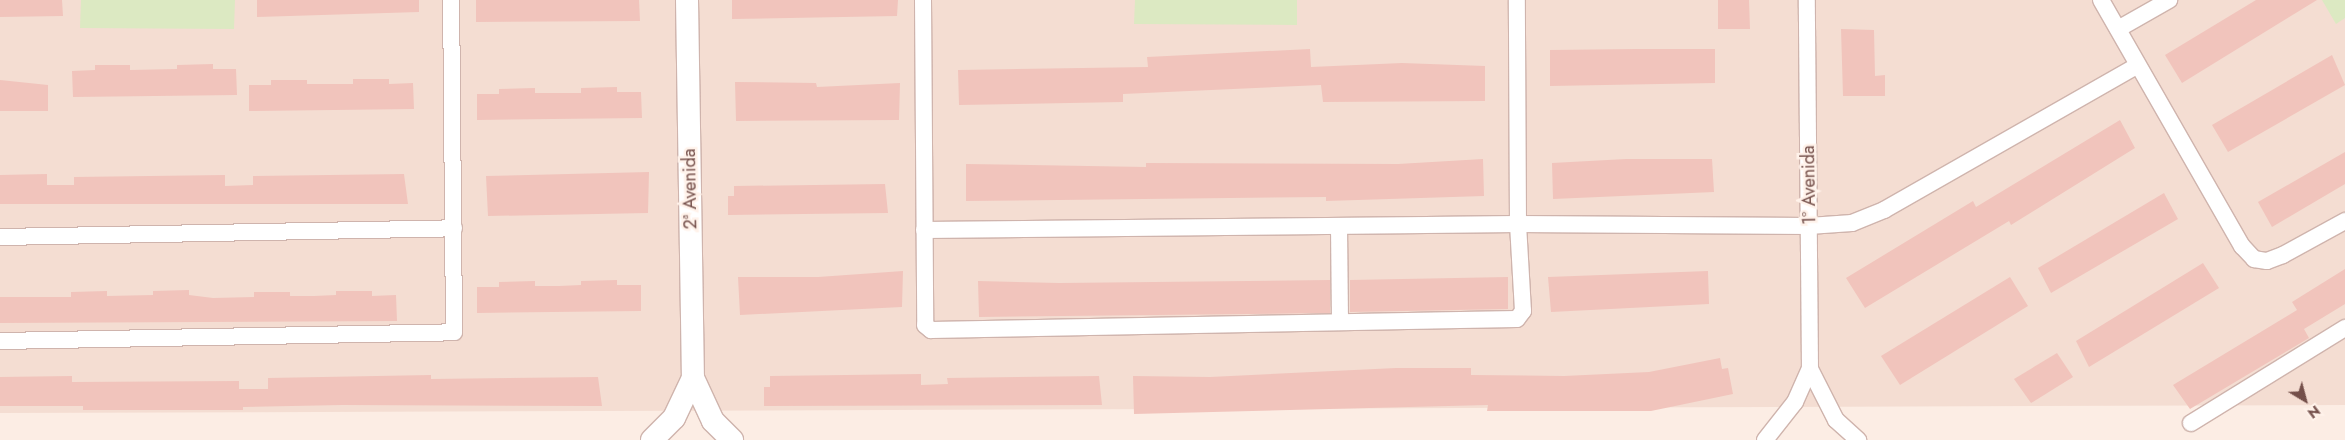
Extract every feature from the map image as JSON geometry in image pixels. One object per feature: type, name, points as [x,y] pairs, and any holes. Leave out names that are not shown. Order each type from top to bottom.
[{"type":"street","points":[[0,341],[451,333],[456,330],[451,0]]},
{"type":"street","name":"2ª Avenida","points":[[687,0],[693,378]]},
{"type":"street","points":[[923,0],[925,325],[931,330],[1517,319],[1524,311],[1518,224],[1517,0]]},
{"type":"street","name":"1º Avenida","points":[[1807,0],[1810,369]]},
{"type":"street","points":[[2101,0],[2242,246],[2254,258],[2267,261],[2283,255],[2345,221]]},
{"type":"street","points":[[2118,29],[2169,0]]},
{"type":"street","points":[[924,230],[1518,224],[1810,226],[1852,223],[1884,210],[2138,65]]},
{"type":"street","points":[[1339,226],[1340,322]]},
{"type":"street","points":[[0,236],[454,228]]},
{"type":"street","points":[[2191,423],[2345,328]]},
{"type":"street","points":[[1765,440],[1795,402],[1810,369]]},
{"type":"street","points":[[1810,369],[1836,420],[1858,440]]},
{"type":"street","points":[[652,440],[674,418],[693,378]]},
{"type":"street","points":[[693,378],[713,421],[732,440]]},
{"type":"shaded area","points":[[0,0],[2345,0],[2345,405],[0,413]]},
{"type":"green space","points":[[81,0],[235,0],[234,29],[80,28]]},
{"type":"green space","points":[[1135,0],[1297,0],[1297,25],[1134,24]]},
{"type":"green space","points":[[2322,0],[2345,0],[2345,18],[2336,24]]},
{"type":"building","points":[[0,0],[62,0],[63,16],[0,17]]},
{"type":"building","points":[[257,0],[419,0],[419,12],[257,17]]},
{"type":"building","points":[[476,0],[639,0],[640,21],[476,22]]},
{"type":"building","points":[[732,0],[898,0],[897,16],[732,19]]},
{"type":"building","points":[[1718,0],[1749,0],[1750,29],[1718,29]]},
{"type":"building","points":[[2256,0],[2317,0],[2182,83],[2165,55]]},
{"type":"building","points":[[1841,29],[1874,30],[1875,76],[1885,75],[1885,96],[1843,96]]},
{"type":"building","points":[[1310,49],[1311,67],[1402,63],[1485,66],[1485,101],[1323,102],[1321,85],[1123,94],[1123,102],[959,105],[958,70],[1148,67],[1147,57]]},
{"type":"building","points":[[1715,49],[1715,83],[1550,86],[1550,50]]},
{"type":"building","points":[[2332,55],[2345,85],[2228,152],[2212,125]]},
{"type":"building","points":[[213,64],[213,69],[236,69],[237,95],[73,97],[72,71],[95,70],[95,65],[130,65],[130,70],[177,69],[177,65]]},
{"type":"building","points":[[353,79],[389,79],[389,84],[413,83],[414,109],[249,111],[249,85],[271,85],[271,80],[307,80],[307,84],[353,84]]},
{"type":"building","points":[[0,80],[48,85],[48,111],[0,111]]},
{"type":"building","points":[[735,82],[816,83],[817,87],[900,83],[899,120],[736,121]]},
{"type":"building","points":[[617,87],[617,92],[641,92],[642,118],[477,120],[477,94],[499,94],[499,89],[535,88],[535,93],[581,93],[581,88]]},
{"type":"building","points":[[2120,120],[2135,148],[2011,225],[2009,221],[1865,308],[1846,278],[1973,201],[1976,207]]},
{"type":"building","points":[[2345,152],[2345,184],[2272,227],[2258,202]]},
{"type":"building","points":[[1483,159],[1484,196],[1326,201],[1326,197],[966,201],[966,164],[1146,167],[1146,163],[1398,164]]},
{"type":"building","points":[[1626,159],[1712,159],[1714,192],[1553,199],[1552,163]]},
{"type":"building","points":[[649,172],[648,213],[488,216],[486,176]]},
{"type":"building","points":[[47,174],[47,185],[74,185],[74,177],[225,175],[225,186],[253,185],[253,176],[404,174],[408,204],[0,204],[0,175]]},
{"type":"building","points":[[885,184],[888,213],[728,215],[728,196],[734,196],[734,186]]},
{"type":"building","points":[[2164,193],[2178,219],[2051,293],[2038,268]]},
{"type":"building","points":[[2203,263],[2219,288],[2089,367],[2076,341]]},
{"type":"building","points":[[2345,269],[2345,304],[2304,329],[2309,338],[2190,409],[2173,385],[2297,310],[2292,302]]},
{"type":"building","points":[[903,271],[902,307],[740,315],[738,277],[818,277]]},
{"type":"building","points":[[1708,271],[1709,304],[1551,312],[1548,277]]},
{"type":"building","points":[[1508,277],[1508,309],[1350,312],[1350,280]]},
{"type":"building","points":[[2010,277],[2028,306],[1900,385],[1881,356]]},
{"type":"building","points":[[617,280],[617,285],[641,285],[641,311],[477,313],[477,287],[499,287],[499,282],[535,281],[535,286],[559,286],[581,285],[581,281]]},
{"type":"building","points":[[1330,280],[1330,313],[979,317],[978,281],[1059,283]]},
{"type":"building","points":[[189,290],[189,295],[213,298],[254,297],[254,292],[290,292],[290,296],[314,296],[336,295],[336,291],[372,291],[372,296],[396,295],[397,321],[0,323],[0,297],[71,297],[71,292],[107,291],[107,296],[153,295],[153,291]]},
{"type":"building","points":[[2057,353],[2073,377],[2031,403],[2014,379]]},
{"type":"building","points":[[1720,358],[1722,369],[1728,368],[1733,394],[1651,411],[1487,411],[1488,405],[1134,414],[1133,376],[1210,377],[1396,368],[1471,368],[1471,375],[1564,376],[1649,372]]},
{"type":"building","points":[[921,374],[921,385],[948,384],[947,378],[1099,376],[1102,405],[764,406],[764,387],[770,387],[770,376]]},
{"type":"building","points":[[431,375],[431,379],[598,377],[602,406],[342,405],[243,407],[243,410],[83,410],[83,406],[0,406],[0,377],[72,376],[72,382],[239,381],[239,389],[268,389],[268,378]]}]
